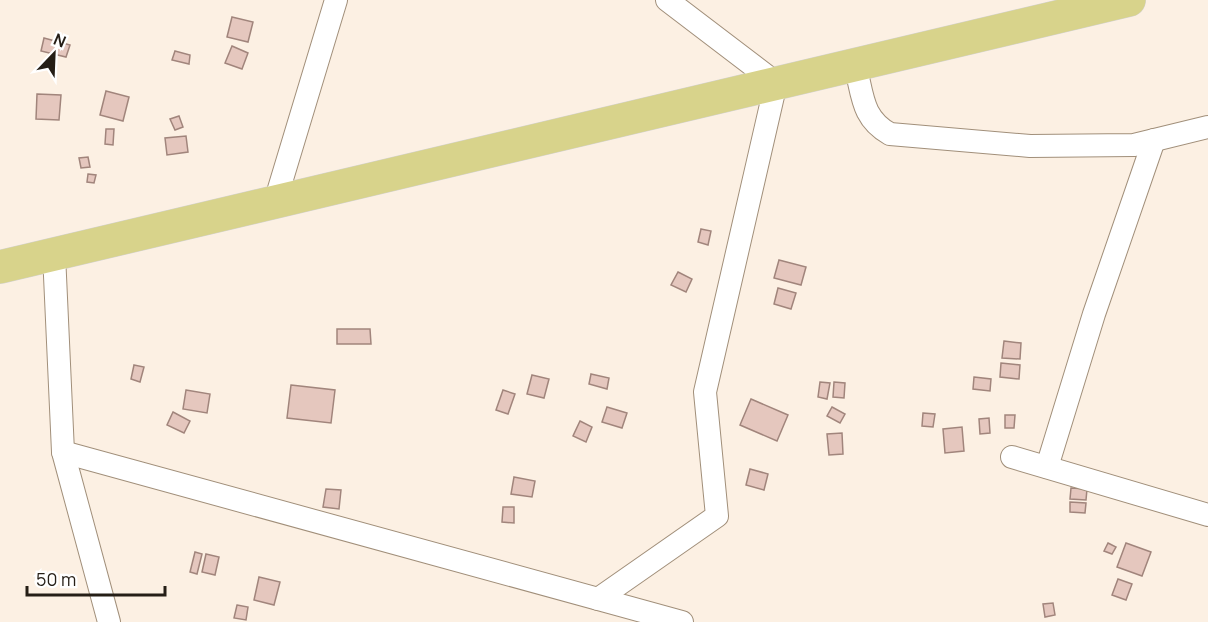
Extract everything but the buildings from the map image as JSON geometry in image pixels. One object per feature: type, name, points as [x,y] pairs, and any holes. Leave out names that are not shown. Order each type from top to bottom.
[{"type":"main road","points":[[0,267],[1129,0]]},
{"type":"street","points":[[275,202],[336,0]]},
{"type":"street","points":[[598,599],[717,516],[705,392],[776,84],[667,0]]},
{"type":"street","points":[[855,65],[868,114],[875,125],[890,134],[1030,146],[1134,145],[1208,127]]},
{"type":"street","points":[[1047,467],[1094,314],[1154,140]]},
{"type":"street","points":[[54,254],[63,452],[109,622]]},
{"type":"street","points":[[63,452],[682,622]]},
{"type":"street","points":[[1012,456],[1208,515]]}]
